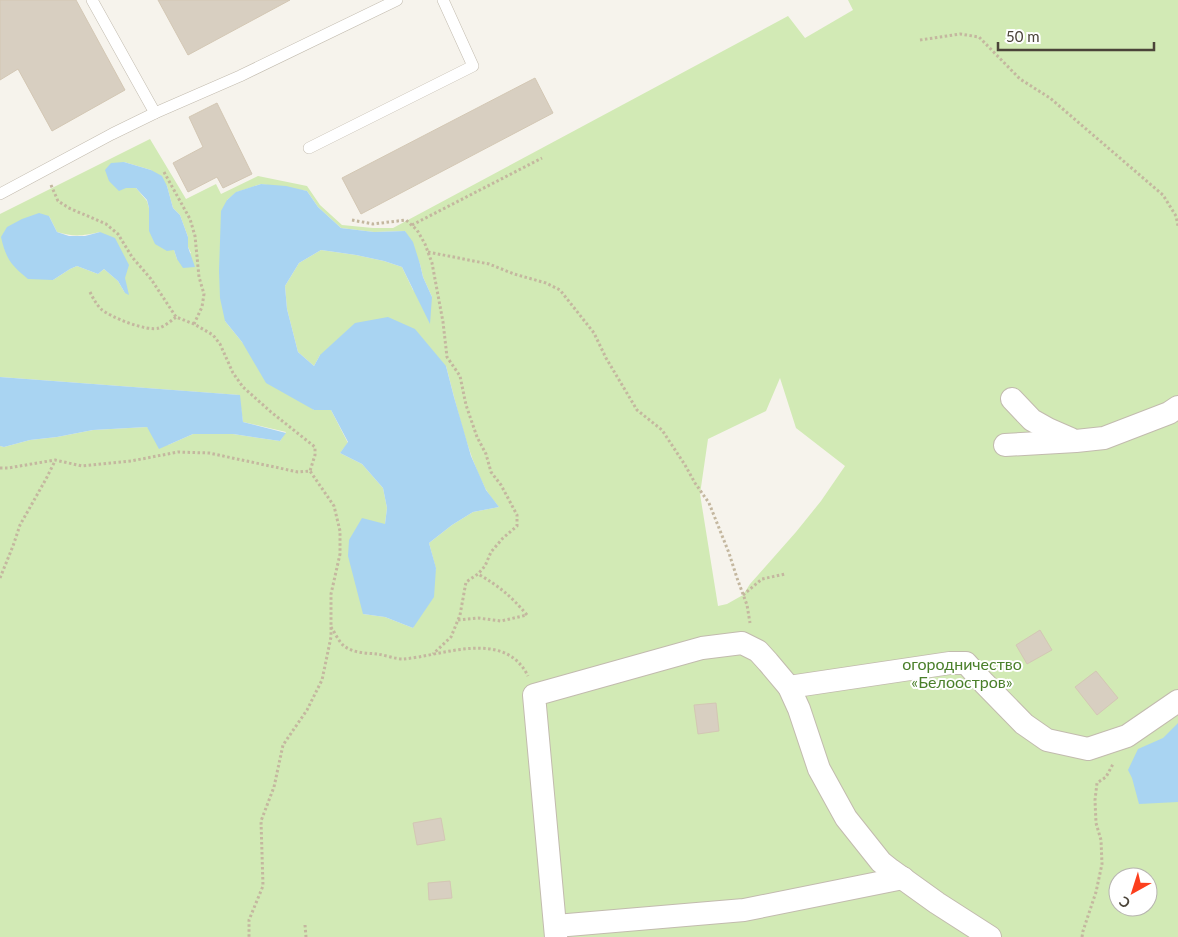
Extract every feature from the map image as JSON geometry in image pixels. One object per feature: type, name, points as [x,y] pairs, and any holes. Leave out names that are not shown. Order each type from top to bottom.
[{"type":"street","points":[[1012,399],[1032,420],[1076,441]]},
{"type":"street","points":[[1005,445],[1104,438],[1169,413],[1178,407]]},
{"type":"street","points":[[903,878],[744,910],[556,931],[534,696],[702,648],[742,642],[758,650],[789,688],[799,709],[820,769],[846,818],[881,862],[990,937]]},
{"type":"street","points":[[789,688],[950,663],[966,663],[1024,724],[1047,740],[1088,749],[1127,736],[1178,701]]},
{"type":"lane","points":[[92,0],[155,113]]},
{"type":"lane","points":[[0,194],[112,134],[240,76],[397,0]]},
{"type":"lane","points":[[309,148],[474,66],[443,0]]},
{"type":"path","points":[[920,40],[960,34],[979,37],[1020,79],[1050,98],[1163,195],[1176,216],[1178,226]]},
{"type":"path","points":[[412,226],[542,158]]},
{"type":"path","points":[[49,168],[50,182],[58,201],[69,208],[106,224],[118,234],[132,257],[151,279],[176,317],[214,335],[233,373],[243,387],[271,412],[316,447],[310,471]]},
{"type":"path","points":[[164,172],[190,219],[196,236],[200,277],[204,294],[202,307],[194,324]]},
{"type":"path","points":[[352,220],[373,224],[406,220],[417,230],[425,244],[432,263],[443,322],[447,357],[460,376],[466,405],[477,437],[486,454],[491,472],[501,485],[517,515],[517,526],[491,552],[485,566],[478,574],[466,582],[458,620],[450,637],[433,654]]},
{"type":"path","points":[[428,252],[489,264],[514,274],[546,283],[560,290],[594,333],[606,358],[638,410],[662,430],[709,503],[747,605],[758,650]]},
{"type":"path","points":[[90,292],[98,307],[104,312],[138,326],[152,330],[161,328],[176,317]]},
{"type":"path","points":[[0,468],[56,460],[82,466],[131,461],[178,452],[209,453],[298,472],[310,471]]},
{"type":"path","points":[[0,578],[14,546],[20,525],[56,460]]},
{"type":"path","points":[[249,937],[249,920],[262,886],[261,821],[274,787],[283,745],[307,710],[322,680],[331,637],[331,594],[340,554],[340,531],[334,506],[310,471]]},
{"type":"path","points":[[458,620],[478,618],[501,621],[527,615],[495,583],[478,574]]},
{"type":"path","points":[[743,595],[762,579],[785,574]]},
{"type":"path","points":[[331,626],[342,646],[358,652],[401,659],[470,648],[499,650],[518,660],[528,674],[534,696]]},
{"type":"path","points":[[1082,937],[1096,892],[1102,864],[1102,840],[1096,823],[1095,800],[1097,783],[1106,777],[1118,755],[1117,739]]},
{"type":"path","points":[[305,925],[306,937]]},
{"type":"green space","name":"огородничество «Белоостров»","points":[[848,0],[1178,0],[1178,937],[0,937],[0,446],[4,447],[30,440],[93,430],[147,427],[168,445],[193,434],[233,434],[280,441],[286,432],[243,422],[239,395],[0,377],[0,214],[150,139],[186,199],[216,184],[221,194],[258,176],[307,186],[320,205],[342,225],[393,228],[788,16],[805,38],[853,10]],"holes":[[[124,162],[151,170],[167,186],[173,208],[180,215],[188,237],[188,247],[191,253],[177,259],[147,201],[136,188],[126,188]],[[261,184],[307,191],[318,207],[341,228],[374,232],[405,231],[432,297],[413,290],[402,267],[356,255],[321,250],[299,263],[285,286],[287,309],[298,352],[314,366],[320,355],[446,366],[472,459],[485,488],[499,507],[473,512],[429,543],[436,569],[413,628],[385,617],[363,614],[385,524],[387,508],[383,488],[362,464],[340,453],[348,443],[331,410],[314,410],[242,342],[225,321],[227,200],[237,192]],[[49,216],[57,232],[68,235],[100,232],[125,293],[118,281],[104,269],[98,274],[77,266],[53,280]],[[780,378],[796,428],[845,466],[821,501],[750,584],[743,595],[727,604],[718,606],[700,494],[708,439],[766,411]]]},
{"type":"water","points":[[124,162],[151,170],[162,176],[173,208],[180,215],[188,237],[188,247],[195,267],[183,268],[174,250],[167,251],[155,244],[149,231],[147,200],[136,188],[126,188],[119,191],[109,181],[105,170],[111,163]]},
{"type":"water","points":[[261,184],[286,186],[307,191],[318,207],[341,228],[374,232],[405,231],[413,242],[423,277],[432,297],[430,324],[402,267],[356,255],[321,250],[299,263],[285,286],[287,309],[298,352],[314,366],[320,355],[355,323],[388,317],[415,329],[446,366],[471,456],[486,490],[499,507],[473,512],[429,543],[436,568],[434,597],[413,628],[385,617],[363,614],[348,556],[349,540],[362,518],[385,524],[387,508],[383,488],[362,464],[340,453],[348,442],[331,410],[314,410],[266,383],[242,342],[225,321],[220,298],[219,271],[221,211],[227,200],[236,192]]},
{"type":"water","points":[[39,213],[49,216],[57,232],[69,236],[85,236],[100,232],[115,238],[129,265],[125,278],[129,295],[125,293],[118,281],[104,269],[98,274],[77,266],[53,280],[28,279],[22,274],[7,256],[1,237],[7,227]]},
{"type":"water","points":[[0,377],[240,395],[243,422],[286,433],[280,441],[233,434],[193,434],[159,449],[147,427],[93,430],[30,440],[4,447],[0,446]]},
{"type":"water","points":[[1178,723],[1178,802],[1139,804],[1128,770],[1138,749],[1163,738]]},
{"type":"building","points":[[0,0],[76,0],[125,90],[52,131],[18,69],[0,80]]},
{"type":"building","points":[[158,0],[290,0],[188,55]]},
{"type":"building","points":[[535,78],[553,113],[361,214],[342,178]]},
{"type":"building","points":[[217,103],[252,174],[223,188],[217,177],[188,192],[173,163],[203,147],[189,117]]},
{"type":"building","points":[[1040,630],[1052,650],[1027,664],[1016,645]]},
{"type":"building","points":[[1096,671],[1118,698],[1097,715],[1075,687]]},
{"type":"building","points":[[716,703],[719,731],[698,734],[694,705]]},
{"type":"building","points":[[441,818],[445,840],[417,845],[413,823]]},
{"type":"building","points":[[450,881],[452,898],[429,900],[428,883]]}]
